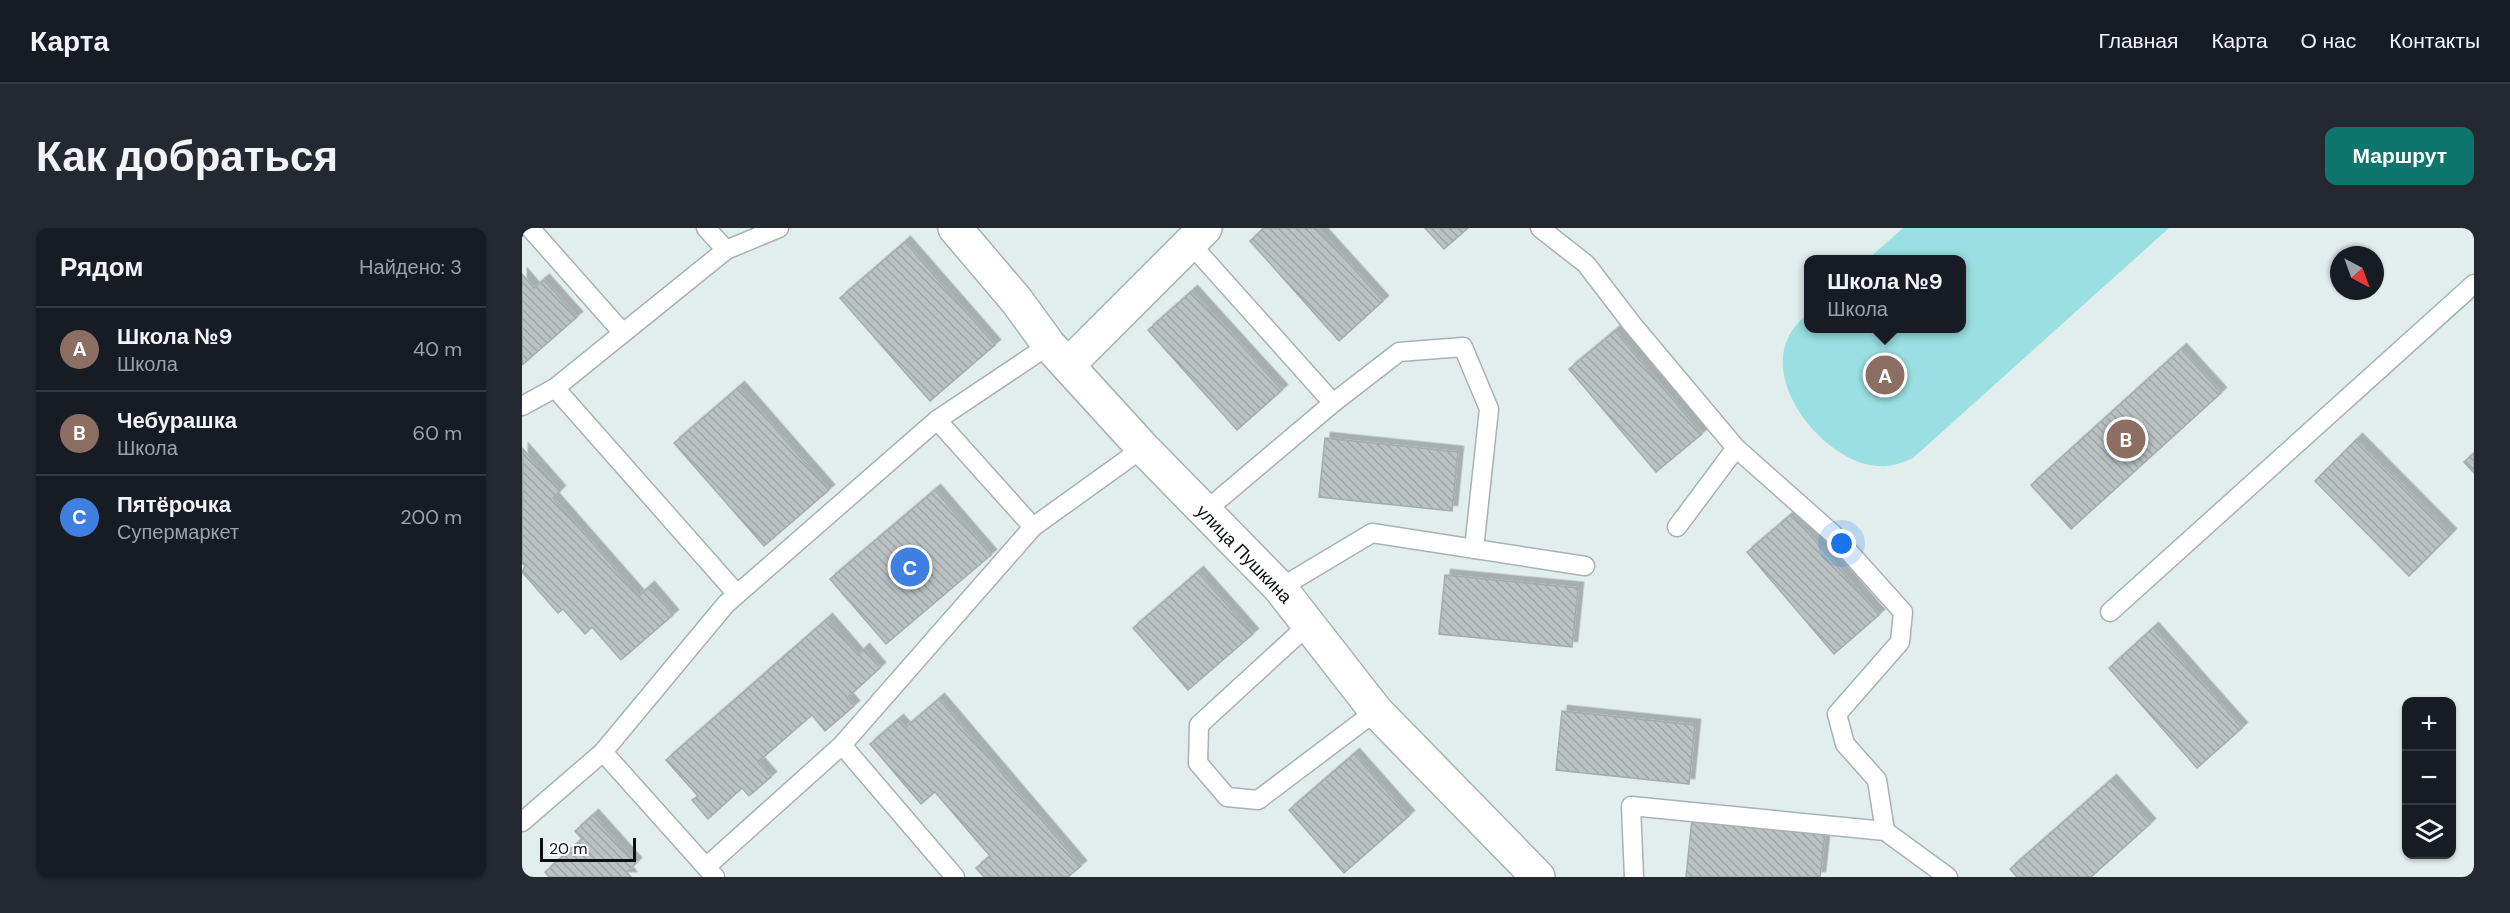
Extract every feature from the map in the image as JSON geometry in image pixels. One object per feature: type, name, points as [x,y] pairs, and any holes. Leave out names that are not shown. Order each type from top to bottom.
[{"type":"street","name":"улица Пушкина","points":[[955,228],[1059,355],[1143,448],[1280,588],[1376,711],[1538,877]]},
{"type":"street","points":[[1059,355],[1197,235]]},
{"type":"lane","points":[[530,228],[623,333]]},
{"type":"lane","points":[[706,228],[726,250]]},
{"type":"lane","points":[[522,406],[555,388],[726,250],[779,228]]},
{"type":"lane","points":[[1540,228],[1586,264],[1632,324],[1736,448],[1833,534],[1903,612],[1900,642],[1837,714],[1845,744],[1877,780],[1885,831]]},
{"type":"lane","points":[[1197,235],[1333,403]]},
{"type":"lane","points":[[2110,612],[2474,284]]},
{"type":"lane","points":[[1204,512],[1333,403],[1399,352],[1463,346],[1488,409],[1474,549]]},
{"type":"lane","points":[[522,822],[603,752],[726,604],[937,420],[1059,355]]},
{"type":"lane","points":[[555,388],[737,594]]},
{"type":"lane","points":[[937,420],[1033,527]]},
{"type":"lane","points":[[603,752],[710,872],[842,745],[1033,527],[1143,448]]},
{"type":"lane","points":[[1677,527],[1736,448]]},
{"type":"lane","points":[[1280,588],[1372,533],[1585,566]]},
{"type":"lane","points":[[1308,625],[1200,725],[1198,763],[1227,797],[1258,800],[1376,711]]},
{"type":"lane","points":[[842,745],[954,876]]},
{"type":"lane","points":[[1634,877],[1631,806],[1885,831],[1948,877]]},
{"type":"shaded area","points":[[1903,228],[2169,228],[1913,458],[1892,465],[1878,466],[1859,462],[1839,452],[1805,420],[1792,400],[1785,379],[1783,358],[1788,338],[1804,317],[1804,333],[1966,333],[1966,255],[1873,255]]},
{"type":"building","points":[[1264,228],[1317,228],[1383,301],[1339,341],[1250,241]]},
{"type":"building","points":[[1425,228],[1468,228],[1444,249]]},
{"type":"building","points":[[905,242],[995,345],[930,401],[840,298]]},
{"type":"building","points":[[522,274],[534,288],[544,280],[577,317],[522,365]]},
{"type":"building","points":[[1192,291],[1282,390],[1237,430],[1148,330]]},
{"type":"building","points":[[1615,331],[1702,434],[1656,472],[1569,369]]},
{"type":"building","points":[[2181,349],[2221,393],[2071,529],[2031,485]]},
{"type":"building","points":[[739,387],[829,490],[764,546],[674,443]]},
{"type":"building","points":[[1325,438],[1458,452],[1452,511],[1319,497]]},
{"type":"building","points":[[2357,439],[2451,534],[2409,576],[2315,481]]},
{"type":"building","points":[[523,449],[560,491],[553,498],[639,596],[649,587],[673,615],[621,660],[592,627],[585,634],[563,609],[558,613],[522,572],[525,566],[522,563]]},
{"type":"building","points":[[2474,453],[2474,473],[2464,462]]},
{"type":"building","points":[[935,490],[991,555],[886,644],[830,579]]},
{"type":"building","points":[[1792,514],[1879,615],[1834,654],[1747,552]]},
{"type":"building","points":[[1198,572],[1253,634],[1188,690],[1133,628]]},
{"type":"building","points":[[1445,575],[1578,588],[1572,647],[1439,634]]},
{"type":"building","points":[[827,619],[858,655],[864,649],[880,668],[847,698],[854,706],[825,731],[812,715],[758,762],[771,777],[749,796],[742,788],[708,819],[692,800],[698,796],[666,760]]},
{"type":"building","points":[[2153,628],[2242,728],[2197,768],[2109,668]]},
{"type":"building","points":[[939,699],[1081,866],[1068,877],[984,877],[976,868],[990,856],[935,792],[921,804],[870,744],[898,720],[905,728]]},
{"type":"building","points":[[1562,711],[1695,725],[1689,784],[1556,770]]},
{"type":"building","points":[[1354,754],[1409,816],[1344,873],[1289,810]]},
{"type":"building","points":[[2111,780],[2150,824],[2091,877],[2017,877],[2010,869]]},
{"type":"building","points":[[593,815],[636,863],[627,872],[631,877],[549,877],[545,872],[582,839],[575,831]]},
{"type":"building","points":[[1692,819],[1825,832],[1820,877],[1686,877]]},
{"type":"place","name":"Школа №9","points":[[1885,375]]},
{"type":"place","name":"Чебурашка","points":[[2126,439]]},
{"type":"place","name":"Пятёрочка","points":[[910,567]]}]
